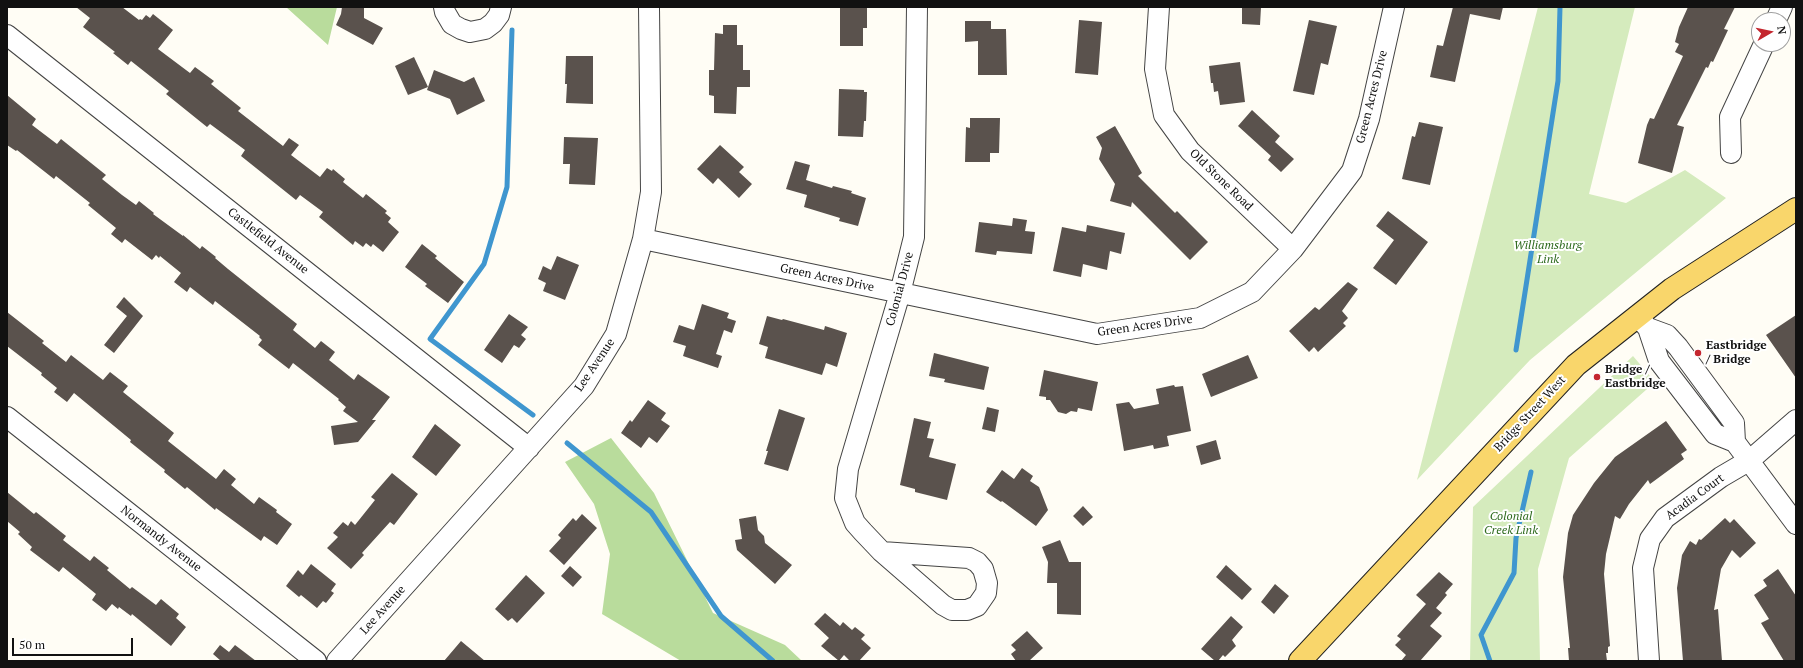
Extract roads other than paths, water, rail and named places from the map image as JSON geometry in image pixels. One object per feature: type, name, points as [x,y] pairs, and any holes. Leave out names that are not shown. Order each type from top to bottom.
[{"type":"main road","name":"Bridge Street West","points":[[1300,661],[1576,365],[1642,322],[1694,273],[1796,208]]},
{"type":"street","points":[[444,7],[444,12],[452,24],[470,32],[485,29],[493,23],[499,15],[501,7]]},
{"type":"street","name":"Lee Avenue","points":[[337,661],[584,386],[616,334],[643,239],[651,192],[649,7]]},
{"type":"street","name":"Colonial Drive","points":[[882,552],[969,558],[977,562],[983,569],[987,583],[986,593],[980,602],[972,608],[963,611],[952,610],[943,605],[882,552],[855,523],[845,498],[848,469],[900,293],[914,237],[917,7]]},
{"type":"street","name":"Old Stone Road","points":[[1159,7],[1155,68],[1164,115],[1190,151],[1293,249]]},
{"type":"street","name":"Green Acres Drive","points":[[643,239],[1097,334],[1200,318],[1252,292],[1293,249],[1352,170],[1369,119],[1394,7]]},
{"type":"street","name":"Castlefield Avenue","points":[[7,35],[529,448]]},
{"type":"street","points":[[1731,153],[1730,117],[1760,52]]},
{"type":"street","points":[[1642,322],[1659,361],[1715,434],[1736,442],[1796,524]]},
{"type":"street","name":"Normandy Avenue","points":[[7,417],[316,661]]},
{"type":"street","name":"Acadia Court","points":[[1649,661],[1643,568],[1650,539],[1665,518],[1721,478],[1750,460],[1796,420]]},
{"type":"waterway","points":[[1516,350],[1558,81],[1560,7]]},
{"type":"waterway","points":[[512,30],[507,187],[484,264],[430,339],[533,415]]},
{"type":"waterway","points":[[567,443],[651,512],[721,616],[773,661]]},
{"type":"waterway","points":[[1490,661],[1481,635],[1514,573],[1516,538],[1531,472]]},
{"type":"place","name":"Eastbridge / Bridge","points":[[1698,353]]},
{"type":"place","name":"Bridge / Eastbridge","points":[[1597,377]]},
{"type":"park label","name":"Williamsburg Link","points":[[1548,253]]},
{"type":"park label","name":"Colonial Creek Link","points":[[1511,524]]}]
